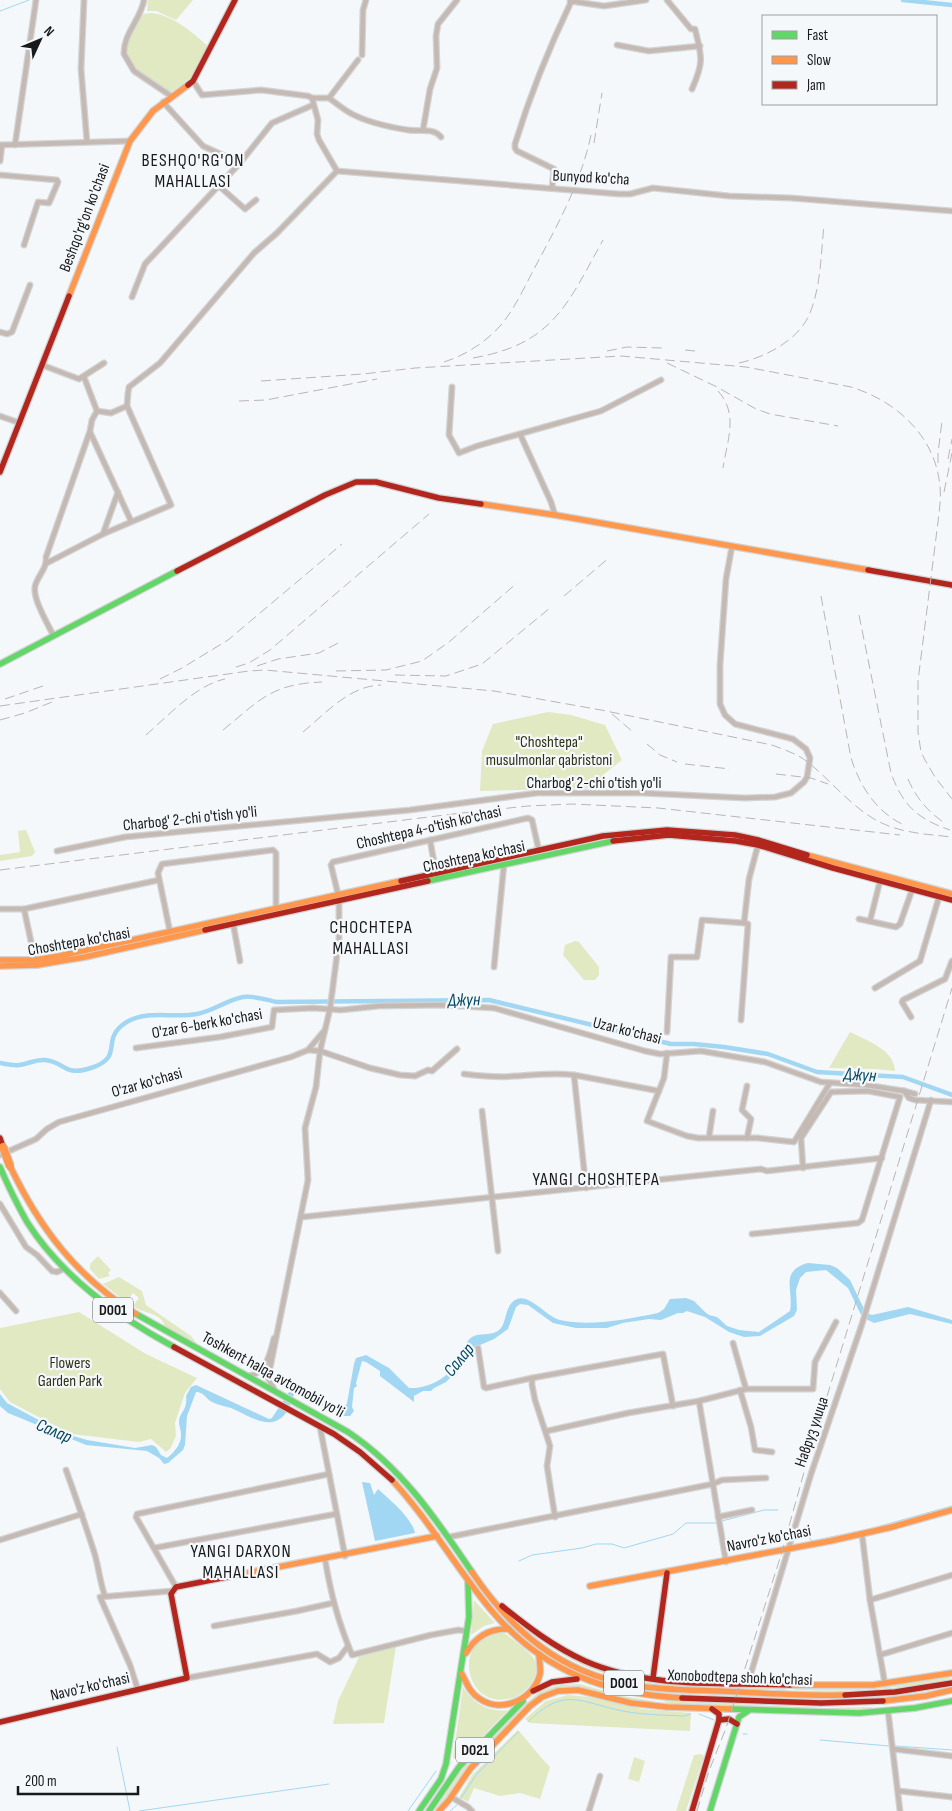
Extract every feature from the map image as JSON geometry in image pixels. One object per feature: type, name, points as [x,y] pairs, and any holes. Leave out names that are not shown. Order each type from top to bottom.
[{"type":"main road","name":"Beshqo'rg'on ko'chasi","points":[[0,472],[130,141],[146,119],[163,102],[193,81],[235,0]]},
{"type":"main road","points":[[0,664],[325,495],[356,482],[376,482],[439,498],[732,546],[952,585]]},
{"type":"main road","name":"Choshtepa ko'chasi","points":[[0,966],[48,963],[396,885],[504,864],[632,835],[667,830],[735,835],[758,840],[952,894]]},
{"type":"main road","name":"Choshtepa ko'chasi","points":[[396,885],[436,873],[603,836],[669,835],[692,836],[758,845],[952,900]]},
{"type":"main road","name":"Choshtepa ko'chasi","points":[[0,960],[35,960],[130,944],[170,932],[276,908],[338,898]]},
{"type":"main road","name":"Toshkent halqa avtomobil yo'li","points":[[0,1138],[18,1185],[38,1219],[70,1260],[107,1295],[155,1326],[247,1376],[274,1396]]},
{"type":"main road","name":"Toshkent halqa avtomobil yo'li","points":[[0,1168],[7,1186],[26,1221],[63,1269],[101,1302],[150,1334],[298,1409],[348,1432],[383,1460],[406,1482],[449,1537],[495,1604],[520,1632],[536,1644]]},
{"type":"main road","points":[[150,1334],[155,1326]]},
{"type":"main road","name":"Toshkent halqa avtomobil yo'li","points":[[298,1409],[356,1447],[396,1484],[437,1536],[486,1607],[506,1629],[540,1656]]},
{"type":"main road","points":[[343,1439],[348,1432]]},
{"type":"main road","name":"Navro'z ko'chasi","points":[[590,1586],[726,1562],[862,1534],[928,1518],[952,1510]]},
{"type":"main road","points":[[187,1678],[171,1594],[174,1589],[437,1536]]},
{"type":"main road","points":[[653,1678],[667,1573]]},
{"type":"main road","name":"D021","points":[[418,1811],[441,1779],[446,1764],[469,1617],[468,1582]]},
{"type":"main road","points":[[480,1584],[500,1604],[545,1638],[585,1661],[613,1671],[653,1678],[856,1686],[884,1684],[952,1673]]},
{"type":"main road","name":"D021","points":[[520,1632],[506,1629],[490,1630],[476,1638],[467,1650],[462,1666],[462,1676],[473,1694],[485,1702],[495,1705],[506,1705],[516,1702],[541,1686],[555,1681],[572,1679],[586,1681]]},
{"type":"main road","name":"D021","points":[[429,1811],[456,1770],[529,1695],[539,1678],[541,1666],[536,1644]]},
{"type":"main road","name":"Xonobodtepa shoh ko'chasi","points":[[536,1644],[580,1669],[634,1685],[798,1695],[869,1703],[952,1692]]},
{"type":"main road","name":"Xonobodtepa shoh ko'chasi","points":[[540,1656],[586,1681],[620,1690],[651,1695],[825,1699],[916,1690],[952,1683]]},
{"type":"main road","name":"Navo'z ko'chasi","points":[[0,1722],[187,1678]]},
{"type":"main road","points":[[784,1684],[798,1695]]},
{"type":"main road","points":[[439,1811],[451,1797],[466,1773],[522,1715],[540,1698],[563,1690],[578,1690],[631,1703],[667,1707],[843,1714],[886,1711],[948,1702],[952,1692]]},
{"type":"main road","points":[[651,1695],[667,1707]]},
{"type":"main road","points":[[869,1703],[886,1711]]},
{"type":"main road","points":[[692,1811],[719,1720],[718,1714],[712,1708]]},
{"type":"main road","points":[[710,1811],[740,1715],[752,1710]]},
{"type":"main road","points":[[719,1720],[729,1719],[737,1724]]},
{"type":"main road","points":[[446,1764],[454,1763],[456,1770]]},
{"type":"street","points":[[15,145],[36,0]]},
{"type":"street","points":[[84,0],[81,69],[87,142]]},
{"type":"street","points":[[144,0],[143,8],[125,42],[124,54],[134,71],[171,96]]},
{"type":"street","points":[[362,55],[363,10],[366,0]]},
{"type":"street","points":[[422,130],[430,89],[437,68],[436,36],[438,24],[457,0]]},
{"type":"street","points":[[552,188],[554,169],[514,148],[526,107],[570,1],[604,6],[646,0]]},
{"type":"street","points":[[667,0],[691,29],[695,29],[700,46],[701,68],[692,89]]},
{"type":"street","points":[[617,45],[649,51],[700,46]]},
{"type":"street","points":[[329,98],[358,60]]},
{"type":"street","points":[[193,81],[202,95],[261,90],[312,98],[329,98],[352,114],[372,122],[412,131],[422,130],[438,133],[441,137]]},
{"type":"street","points":[[53,635],[34,593],[35,584],[47,563],[103,534],[171,505],[127,406],[130,387],[160,363],[254,253],[277,233],[337,171],[319,140],[317,134],[318,120],[312,98]]},
{"type":"street","points":[[163,102],[203,146],[240,163]]},
{"type":"street","points":[[132,297],[145,264],[240,163],[272,123],[314,105]]},
{"type":"street","points":[[0,161],[1,146],[130,141]]},
{"type":"street","name":"Bunyod ko'cha","points":[[337,171],[618,194],[630,194],[654,188],[729,196],[790,198],[952,211]]},
{"type":"street","points":[[0,175],[55,178],[58,182],[49,203],[38,202],[24,245]]},
{"type":"street","points":[[219,186],[245,209],[256,200]]},
{"type":"street","points":[[0,332],[7,334],[12,332],[30,285]]},
{"type":"street","points":[[42,365],[79,379],[104,363]]},
{"type":"street","points":[[47,563],[46,557],[97,410],[84,377]]},
{"type":"street","points":[[452,387],[449,435],[459,453],[601,411],[661,380]]},
{"type":"street","points":[[97,410],[110,413],[127,406]]},
{"type":"street","points":[[0,416],[20,423]]},
{"type":"street","points":[[90,431],[131,521]]},
{"type":"street","points":[[520,434],[551,502],[555,516]]},
{"type":"street","points":[[103,534],[118,492]]},
{"type":"street","name":"Charbog' 2-chi o'tish yo'li","points":[[57,851],[125,837],[410,810],[537,793],[640,793],[753,798],[775,797],[791,793],[807,778],[810,758],[806,749],[793,739],[735,724],[725,715],[720,704],[720,665],[726,580],[732,546]]},
{"type":"street","name":"Choshtepa 4-o'tish ko'chasi","points":[[338,898],[332,863],[430,840],[529,818],[532,820],[539,851]]},
{"type":"street","points":[[430,840],[436,873]]},
{"type":"street","points":[[744,923],[749,879],[758,845]]},
{"type":"street","points":[[170,932],[158,873],[162,864],[273,850],[276,854],[276,908]]},
{"type":"street","points":[[494,967],[504,864]]},
{"type":"street","points":[[0,908],[24,908],[159,880]]},
{"type":"street","points":[[870,921],[880,881]]},
{"type":"street","points":[[859,919],[896,927],[900,924],[912,890]]},
{"type":"street","points":[[875,988],[920,961],[939,897]]},
{"type":"street","points":[[274,1396],[268,1378],[302,1217],[309,1173],[306,1128],[316,1088],[320,1051],[330,1008],[339,939],[338,898]]},
{"type":"street","points":[[24,908],[35,960]]},
{"type":"street","points":[[667,1032],[671,957],[697,957],[702,920],[748,924],[741,1020]]},
{"type":"street","points":[[233,923],[240,961]]},
{"type":"street","points":[[911,1017],[902,1002],[903,1000],[945,979],[952,961]]},
{"type":"street","name":"Uzar ko'chasi","points":[[330,1008],[341,1010],[379,1006],[441,1005],[494,1008],[645,1051],[660,1054],[701,1050],[765,1062],[794,1074],[830,1083],[866,1085],[916,1094]]},
{"type":"street","name":"O'zar 6-berk ko'chasi","points":[[136,1048],[220,1037],[272,1027],[274,1010],[330,1008]]},
{"type":"street","points":[[308,1050],[324,1031]]},
{"type":"street","points":[[308,1050],[320,1051],[370,1068],[415,1076],[428,1070],[432,1071],[457,1049]]},
{"type":"street","name":"O'zar ko'chasi","points":[[0,1155],[36,1139],[47,1128],[58,1122],[290,1057],[308,1050]]},
{"type":"street","points":[[667,1053],[664,1078],[647,1121],[687,1136],[794,1142],[830,1083]]},
{"type":"street","points":[[464,1074],[487,1077],[514,1077],[551,1073],[574,1075],[658,1091]]},
{"type":"street","points":[[574,1075],[586,1188]]},
{"type":"street","points":[[747,1086],[742,1110],[751,1119],[747,1138]]},
{"type":"street","points":[[803,1168],[801,1138],[831,1092],[868,1091],[900,1097]]},
{"type":"street","points":[[752,1234],[858,1223],[864,1215],[900,1097],[904,1091],[909,1098],[915,1100],[952,1102]]},
{"type":"street","name":"Навруз улица","points":[[748,1683],[811,1474],[862,1324],[931,1100]]},
{"type":"street","points":[[482,1111],[498,1251]]},
{"type":"street","points":[[709,1137],[713,1111]]},
{"type":"street","points":[[302,1217],[761,1169],[767,1172],[882,1158]]},
{"type":"street","points":[[0,1204],[26,1247],[37,1255],[52,1271],[56,1272],[63,1269]]},
{"type":"street","points":[[0,1293],[16,1311]]},
{"type":"street","points":[[247,1376],[261,1371],[269,1356],[280,1318]]},
{"type":"street","points":[[547,1431],[628,1413],[699,1401],[746,1389],[813,1389],[815,1362],[836,1322]]},
{"type":"street","points":[[733,1343],[746,1389]]},
{"type":"street","points":[[478,1348],[484,1386],[486,1388],[663,1354],[673,1406]]},
{"type":"street","points":[[532,1378],[532,1385],[550,1446],[547,1466],[554,1517]]},
{"type":"street","points":[[740,1390],[751,1427],[755,1450],[772,1452]]},
{"type":"street","points":[[699,1401],[726,1562]]},
{"type":"street","points":[[320,1425],[344,1556]]},
{"type":"street","points":[[66,1470],[96,1557],[101,1587],[105,1596]]},
{"type":"street","points":[[138,1690],[130,1665],[100,1597],[174,1589],[136,1515],[329,1474]]},
{"type":"street","points":[[449,1537],[554,1517],[712,1484],[722,1480],[766,1478]]},
{"type":"street","points":[[718,1517],[752,1510]]},
{"type":"street","points":[[0,1540],[82,1514]]},
{"type":"street","points":[[154,1548],[336,1514]]},
{"type":"street","points":[[862,1534],[870,1600],[884,1684]]},
{"type":"street","points":[[325,1559],[333,1602],[352,1655],[431,1635],[458,1630],[467,1631]]},
{"type":"street","points":[[870,1600],[952,1576]]},
{"type":"street","points":[[214,1626],[297,1611],[333,1602]]},
{"type":"street","points":[[880,1655],[952,1633]]},
{"type":"street","name":"Navo'z ko'chasi","points":[[187,1678],[317,1654],[330,1662],[339,1658],[348,1646]]},
{"type":"street","points":[[886,1711],[899,1791],[900,1810],[893,1811]]},
{"type":"street","points":[[893,1749],[952,1756]]},
{"type":"street","points":[[589,1811],[600,1776]]},
{"type":"street","points":[[899,1791],[952,1797]]},
{"type":"street","points":[[451,1797],[472,1811]]},
{"type":"green space","points":[[148,0],[193,0],[176,20],[156,11],[147,11]]},
{"type":"green space","points":[[143,14],[159,14],[175,21],[209,47],[190,78],[170,93],[135,69],[125,49],[132,31],[140,18]]},
{"type":"green space","name":"\"Choshtepa\" musulmonlar qabristoni","points":[[548,712],[571,715],[605,725],[622,760],[603,775],[608,783],[606,788],[480,791],[482,751],[493,724]]},
{"type":"green space","points":[[26,830],[35,852],[32,856],[0,861],[0,855],[20,852],[18,831]]},
{"type":"green space","points":[[575,941],[579,942],[599,967],[599,975],[595,980],[584,980],[563,955],[565,945]]},
{"type":"green space","points":[[850,1032],[885,1051],[893,1063],[895,1071],[829,1068]]},
{"type":"green space","points":[[98,1256],[111,1270],[108,1273],[110,1276],[99,1279],[90,1269],[90,1264]]},
{"type":"green space","points":[[119,1277],[142,1291],[146,1305],[191,1336],[197,1344],[165,1327],[164,1322],[157,1316],[133,1306],[139,1298],[133,1293],[126,1302],[103,1284]]},
{"type":"green space","name":"Flowers Garden Park","points":[[79,1312],[146,1354],[197,1378],[185,1393],[175,1423],[176,1436],[170,1449],[166,1452],[151,1439],[139,1442],[71,1434],[10,1402],[0,1389],[0,1328]]},
{"type":"green space","points":[[474,1600],[495,1623],[484,1626],[471,1635]]},
{"type":"green space","points":[[516,1620],[615,1674],[784,1687],[787,1690],[657,1684],[612,1676],[583,1665],[556,1651]]},
{"type":"green space","points":[[506,1634],[532,1656],[536,1668],[532,1681],[518,1696],[495,1699],[482,1694],[474,1684],[469,1671],[470,1657],[475,1645],[485,1636]]},
{"type":"green space","points":[[396,1646],[384,1723],[333,1724],[338,1701],[359,1657]]},
{"type":"green space","points":[[952,1675],[952,1678],[944,1680],[870,1690],[794,1689]]},
{"type":"green space","points":[[580,1684],[623,1696],[653,1701],[656,1704],[589,1689],[541,1695],[444,1804],[434,1811],[462,1769],[525,1704],[539,1692],[552,1687]]},
{"type":"green space","points":[[463,1687],[471,1698],[482,1706],[494,1710],[508,1710],[458,1762],[453,1757]]},
{"type":"green space","points":[[568,1695],[589,1697],[642,1709],[691,1713],[690,1731],[530,1723],[525,1719],[546,1701]]},
{"type":"green space","points":[[664,1701],[820,1708],[871,1707],[876,1709],[863,1711],[668,1704]]},
{"type":"green space","points":[[518,1730],[550,1767],[540,1799],[520,1793],[500,1796],[474,1788],[468,1802],[459,1797],[473,1774]]},
{"type":"green space","points":[[701,1754],[704,1756],[686,1811],[676,1811],[694,1755]]},
{"type":"green space","points":[[634,1757],[645,1761],[639,1782],[628,1779]]},
{"type":"water","name":"Салар","points":[[808,1263],[830,1265],[837,1268],[850,1280],[866,1313],[872,1315],[908,1307],[952,1320],[952,1324],[910,1314],[874,1323],[862,1317],[848,1288],[826,1270],[806,1272],[800,1278],[796,1290],[797,1310],[794,1316],[760,1336],[744,1337],[729,1332],[705,1317],[687,1311],[661,1320],[649,1319],[623,1323],[607,1328],[576,1328],[553,1323],[528,1305],[520,1304],[516,1307],[508,1329],[494,1339],[471,1349],[457,1371],[446,1382],[431,1391],[423,1391],[414,1396],[414,1402],[380,1376],[380,1371],[362,1361],[356,1383],[357,1386],[354,1388],[352,1407],[354,1411],[350,1416],[343,1416],[297,1393],[294,1394],[281,1418],[272,1422],[260,1421],[231,1408],[214,1403],[201,1393],[196,1392],[187,1416],[183,1450],[168,1463],[164,1464],[159,1458],[147,1451],[86,1445],[8,1413],[0,1406],[0,1394],[7,1403],[63,1433],[87,1440],[135,1448],[152,1445],[156,1447],[161,1455],[167,1458],[175,1451],[179,1444],[181,1434],[179,1419],[186,1405],[186,1396],[191,1387],[196,1385],[269,1419],[272,1418],[288,1393],[294,1388],[301,1389],[339,1410],[344,1409],[347,1403],[356,1358],[366,1355],[389,1368],[409,1388],[432,1384],[452,1370],[461,1356],[466,1343],[472,1337],[498,1331],[503,1325],[510,1305],[513,1301],[522,1298],[555,1318],[584,1323],[634,1318],[658,1313],[664,1309],[670,1299],[686,1298],[694,1301],[705,1312],[717,1317],[727,1326],[739,1330],[759,1332],[790,1311],[791,1276],[799,1266]]},
{"type":"water","points":[[362,1482],[370,1483],[374,1495],[378,1489],[394,1503],[410,1521],[415,1533],[375,1541]]},
{"type":"waterway","points":[[0,11],[29,0]]},
{"type":"waterway","points":[[903,0],[952,5]]},
{"type":"waterway","name":"Джун","points":[[0,1063],[17,1065],[45,1060],[75,1071],[91,1068],[106,1060],[110,1055],[115,1034],[127,1022],[146,1016],[197,1014],[243,997],[255,997],[277,1002],[489,1000],[671,1044],[724,1047],[768,1054],[817,1072],[903,1077],[952,1095]]},
{"type":"waterway","points":[[866,1530],[952,1506]]},
{"type":"waterway","points":[[722,1521],[764,1510],[778,1510]]},
{"type":"waterway","points":[[519,1561],[532,1555],[582,1548],[596,1544],[612,1544],[624,1548],[673,1534],[686,1523],[716,1523]]},
{"type":"waterway","points":[[807,1527],[812,1541],[860,1531]]},
{"type":"waterway","points":[[528,1722],[552,1704],[563,1700],[584,1701],[623,1711],[654,1715],[684,1716],[690,1714]]},
{"type":"waterway","points":[[699,1714],[714,1720]]},
{"type":"waterway","points":[[461,1798],[476,1775],[518,1732]]},
{"type":"waterway","points":[[820,1740],[889,1746]]},
{"type":"waterway","points":[[896,1746],[952,1750]]},
{"type":"waterway","points":[[117,1747],[130,1811]]},
{"type":"waterway","points":[[408,1811],[436,1771]]},
{"type":"waterway","points":[[139,1811],[329,1784]]},
{"type":"waterway","points":[[450,1811],[457,1805]]},
{"type":"railway","points":[[594,143],[602,93]]},
{"type":"railway","points":[[444,362],[468,352],[482,342],[501,325],[511,312],[575,187],[591,135]]},
{"type":"railway","points":[[739,363],[770,352],[780,346],[790,339],[805,323],[814,303],[820,269],[824,225]]},
{"type":"railway","points":[[473,358],[500,352],[522,343],[540,332],[567,302],[603,240]]},
{"type":"railway","points":[[607,351],[627,347],[662,348]]},
{"type":"railway","points":[[685,350],[695,351]]},
{"type":"railway","points":[[261,381],[363,374],[415,368],[621,356],[746,367],[851,387],[868,393],[884,402],[898,412],[922,437],[931,452],[937,469],[940,504],[918,681],[918,732],[921,752],[925,760],[952,799]]},
{"type":"railway","points":[[667,363],[717,387],[756,409],[770,414],[838,426]]},
{"type":"railway","points":[[239,401],[266,400],[377,379]]},
{"type":"railway","points":[[718,391],[724,400],[730,418],[729,438],[723,468]]},
{"type":"railway","points":[[938,463],[942,421]]},
{"type":"railway","points":[[948,459],[952,439]]},
{"type":"railway","points":[[944,492],[952,453]]},
{"type":"railway","points":[[236,667],[249,663],[270,650],[429,514]]},
{"type":"railway","points":[[160,679],[228,640],[342,544]]},
{"type":"railway","points":[[564,596],[610,557]]},
{"type":"railway","points":[[336,671],[386,670],[422,661],[449,642],[517,583]]},
{"type":"railway","points":[[821,596],[851,758],[855,769],[865,789],[878,806],[886,814],[906,826]]},
{"type":"railway","points":[[395,675],[446,676],[482,664],[550,608]]},
{"type":"railway","points":[[859,615],[891,773],[901,794],[913,810],[929,821],[950,830]]},
{"type":"railway","points":[[257,666],[278,659],[319,653],[340,642]]},
{"type":"railway","points":[[0,706],[265,670],[494,691],[601,710],[772,745],[805,760],[856,806],[883,824],[912,832],[952,837]]},
{"type":"railway","points":[[146,735],[193,694],[214,682],[225,679]]},
{"type":"railway","points":[[223,730],[257,702],[278,690],[305,683],[322,682]]},
{"type":"railway","points":[[303,732],[348,695],[359,690],[381,685]]},
{"type":"railway","points":[[5,699],[43,686]]},
{"type":"railway","points":[[0,720],[25,713],[52,702]]},
{"type":"railway","points":[[612,714],[633,732]]},
{"type":"railway","points":[[647,744],[660,755],[677,762]]},
{"type":"railway","points":[[685,764],[730,769]]},
{"type":"railway","points":[[776,774],[811,778],[828,784]]},
{"type":"railway","points":[[908,779],[924,804],[946,824]]},
{"type":"railway","points":[[0,870],[453,814],[528,806],[572,804],[658,808],[900,835]]},
{"type":"railway","points":[[697,1811],[709,1771],[726,1728],[781,1555],[806,1465],[952,988]]},
{"type":"traffic: fast","points":[[0,664],[177,571]]},
{"type":"traffic: fast","points":[[428,881],[613,841]]},
{"type":"traffic: fast","points":[[0,1167],[27,1222],[41,1242],[74,1278],[92,1294],[132,1322],[174,1347]]},
{"type":"traffic: fast","points":[[136,1314],[348,1432],[367,1446],[417,1496],[472,1572]]},
{"type":"traffic: fast","points":[[419,1811],[441,1779],[446,1764],[469,1617],[468,1582]]},
{"type":"traffic: fast","points":[[429,1811],[459,1767],[523,1701]]},
{"type":"traffic: fast","points":[[730,1709],[859,1713],[915,1708],[952,1701]]},
{"type":"traffic: fast","points":[[710,1811],[739,1717],[748,1711]]},
{"type":"traffic: slow","points":[[69,296],[130,141],[153,111],[188,85]]},
{"type":"traffic: slow","points":[[481,504],[555,515],[868,570]]},
{"type":"traffic: slow","points":[[807,855],[952,894]]},
{"type":"traffic: slow","points":[[0,960],[35,960],[59,956],[401,881]]},
{"type":"traffic: slow","points":[[0,966],[37,965],[85,957],[205,930]]},
{"type":"traffic: slow","points":[[3,1147],[10,1166]]},
{"type":"traffic: slow","points":[[10,1166],[34,1210],[62,1250],[96,1284],[136,1314]]},
{"type":"traffic: slow","points":[[392,1480],[419,1512],[491,1610],[532,1649],[554,1664],[601,1684],[654,1696],[682,1698]]},
{"type":"traffic: slow","points":[[590,1586],[830,1541],[892,1527],[952,1510]]},
{"type":"traffic: slow","points":[[237,1575],[437,1536]]},
{"type":"traffic: slow","points":[[472,1572],[503,1612],[540,1646],[560,1659],[606,1679],[632,1685],[665,1689],[798,1695],[845,1695]]},
{"type":"traffic: slow","points":[[466,1653],[474,1642],[484,1634],[496,1630],[509,1629]]},
{"type":"traffic: slow","points":[[462,1674],[471,1691],[480,1699],[498,1705],[516,1702],[531,1691],[537,1683],[540,1674],[539,1654]]},
{"type":"traffic: slow","points":[[790,1685],[873,1685],[952,1673]]},
{"type":"traffic: slow","points":[[439,1811],[449,1800],[470,1769],[530,1706],[542,1697],[558,1691],[578,1690],[631,1703],[667,1707],[730,1709]]},
{"type":"traffic: slow","points":[[883,1701],[926,1696],[952,1690]]},
{"type":"traffic: jam","points":[[188,85],[193,81],[235,0]]},
{"type":"traffic: jam","points":[[0,472],[69,296]]},
{"type":"traffic: jam","points":[[177,571],[325,495],[356,482],[376,482],[439,498],[481,504]]},
{"type":"traffic: jam","points":[[868,570],[952,585]]},
{"type":"traffic: jam","points":[[401,881],[603,836],[667,830],[735,835],[807,855]]},
{"type":"traffic: jam","points":[[613,841],[669,835],[736,841],[758,845],[833,868],[952,900]]},
{"type":"traffic: jam","points":[[205,930],[428,881]]},
{"type":"traffic: jam","points":[[0,1138],[3,1147]]},
{"type":"traffic: jam","points":[[174,1347],[334,1434],[360,1452],[392,1480]]},
{"type":"traffic: jam","points":[[653,1678],[667,1573]]},
{"type":"traffic: jam","points":[[0,1722],[187,1678],[171,1594],[176,1587],[237,1575]]},
{"type":"traffic: jam","points":[[502,1606],[552,1643],[585,1661],[609,1670],[660,1680],[790,1685]]},
{"type":"traffic: jam","points":[[533,1691],[552,1682],[577,1679]]},
{"type":"traffic: jam","points":[[845,1695],[895,1692],[952,1683]]},
{"type":"traffic: jam","points":[[682,1698],[821,1703],[883,1701]]},
{"type":"traffic: jam","points":[[692,1811],[719,1720],[719,1714],[712,1709]]},
{"type":"traffic: jam","points":[[719,1720],[729,1719],[737,1724]]},
{"type":"district","name":"BESHQO'RG'ON MAHALLASI","points":[[193,170]]},
{"type":"district","name":"CHOCHTEPA MAHALLASI","points":[[371,938]]},
{"type":"district","name":"YANGI CHOSHTEPA","points":[[596,1179]]},
{"type":"district","name":"YANGI DARXON MAHALLASI","points":[[241,1561]]}]
